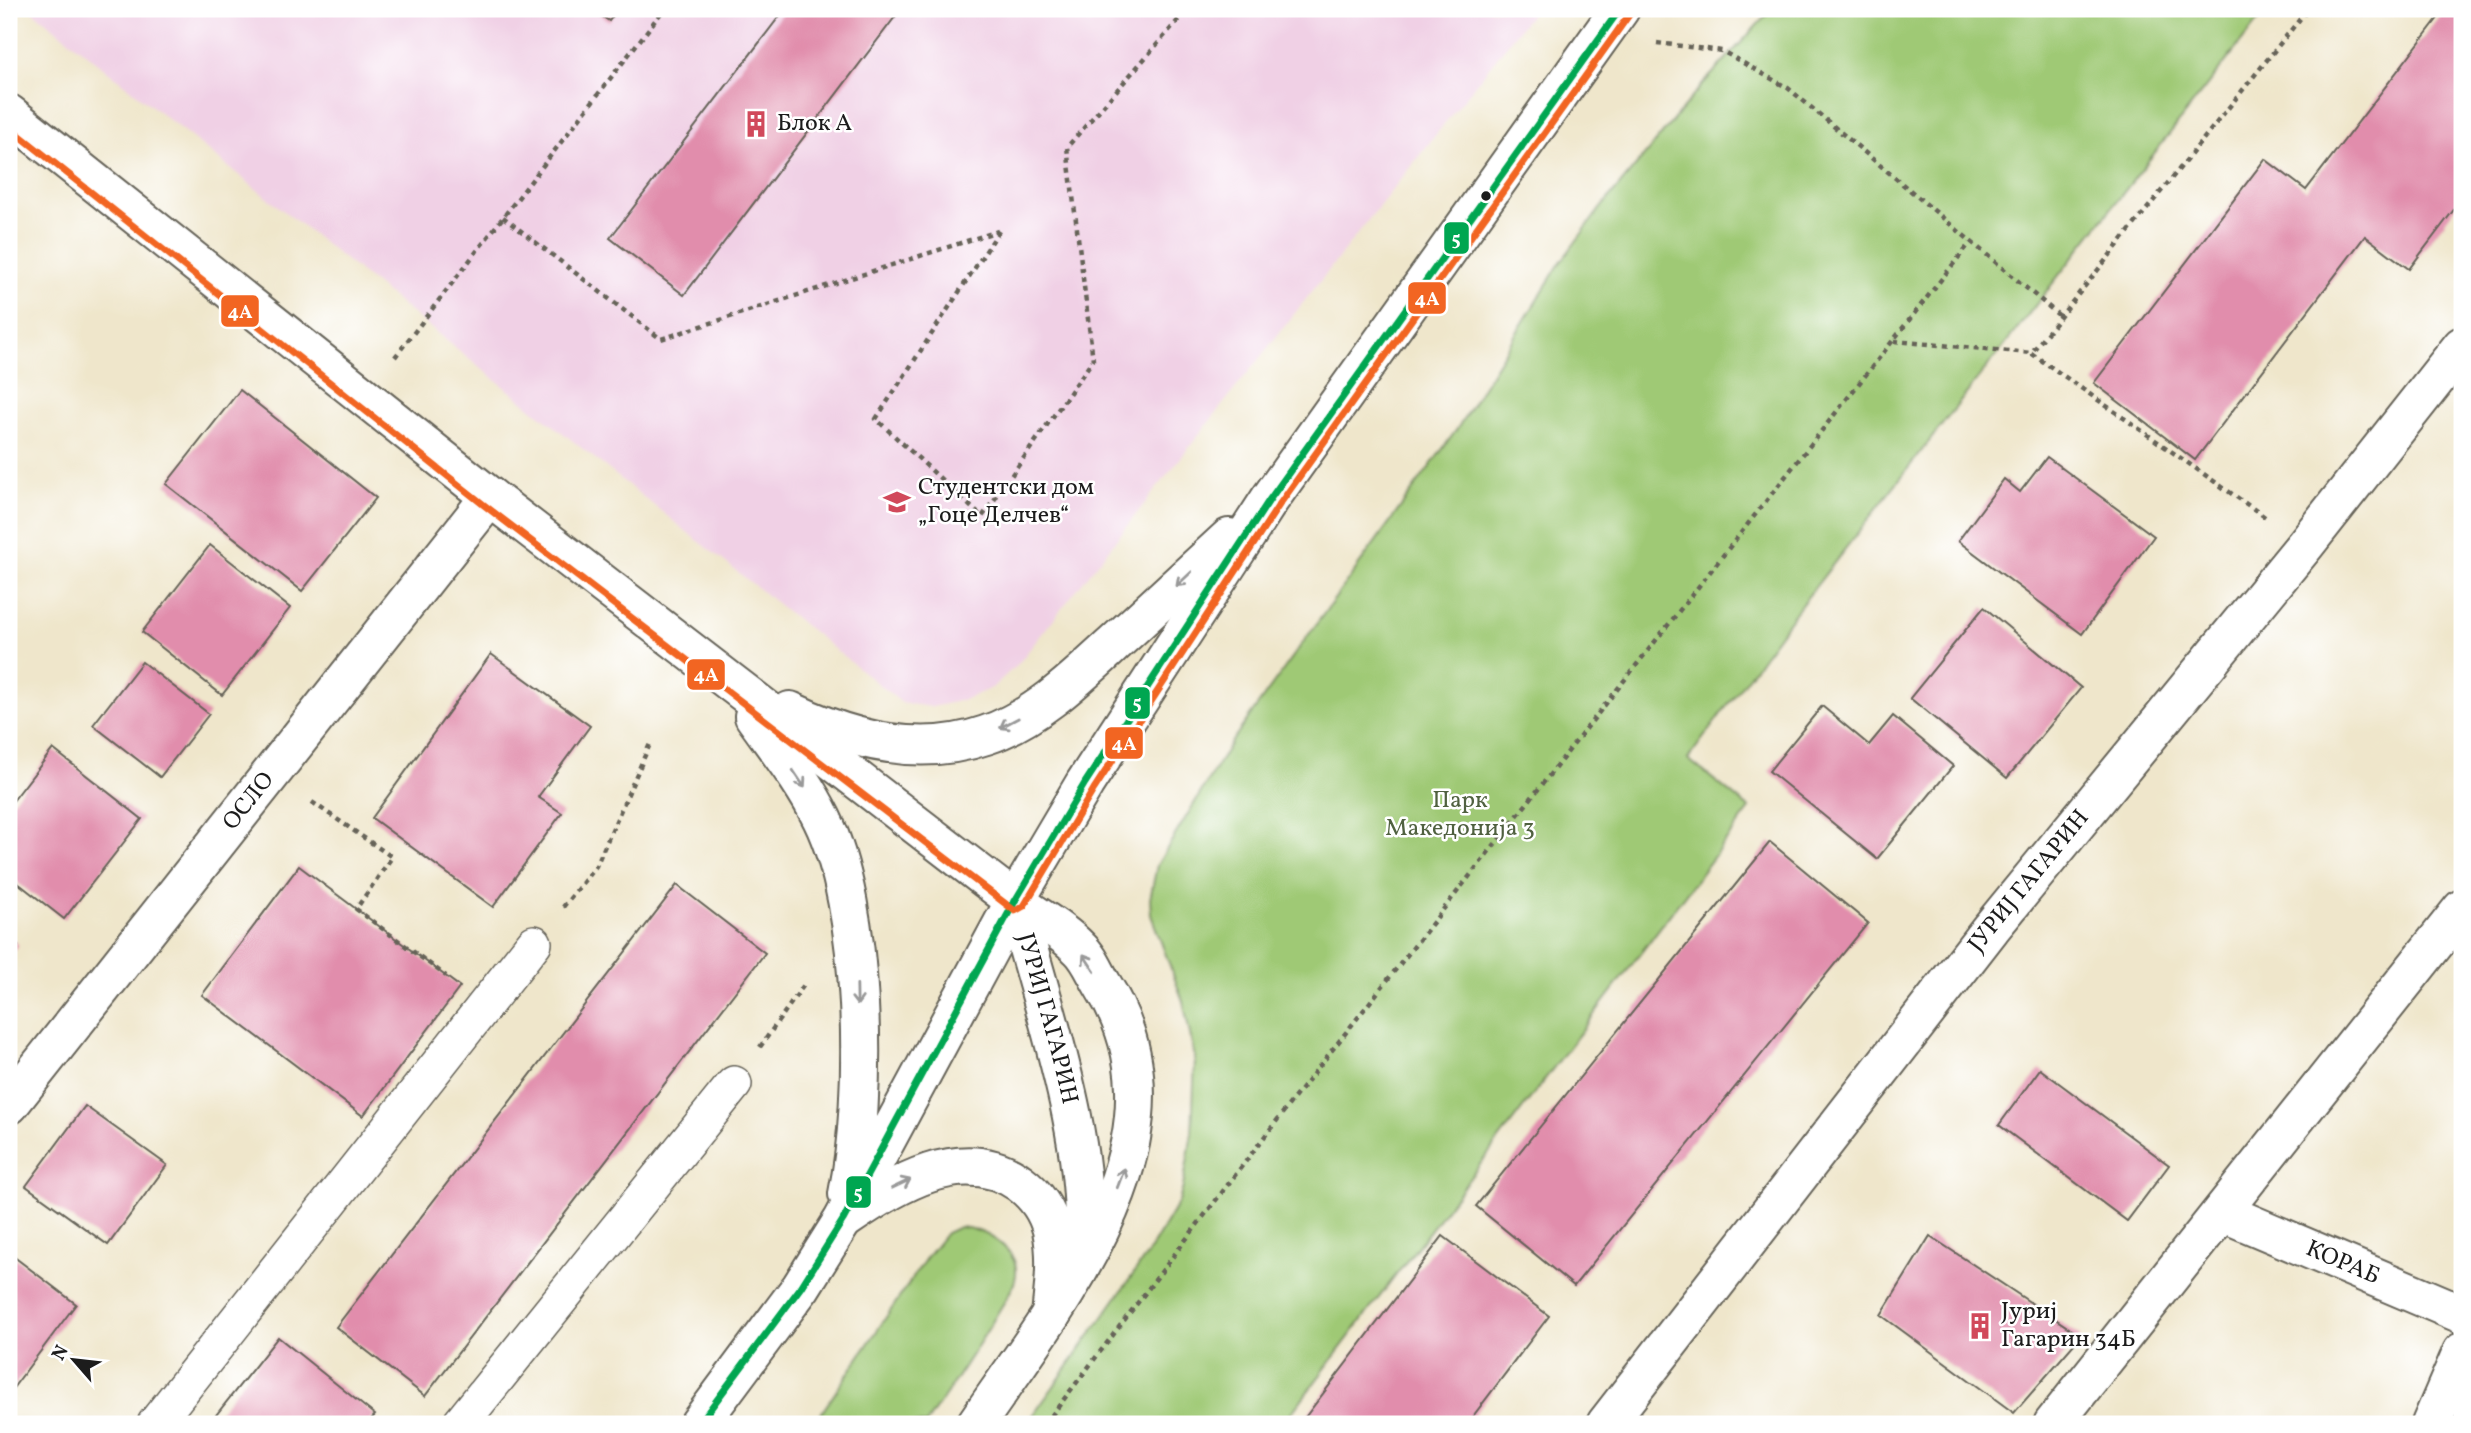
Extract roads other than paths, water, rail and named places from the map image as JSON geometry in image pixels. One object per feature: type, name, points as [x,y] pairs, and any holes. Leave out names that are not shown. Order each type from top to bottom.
[{"type":"street","points":[[699,1424],[801,1287],[843,1220],[1014,901],[1085,783],[1270,499],[1609,23]]},
{"type":"street","points":[[9,114],[490,497],[1014,901]]},
{"type":"street","name":"ЈУРИЈ ГАГАРИН","points":[[1606,1424],[1991,929],[2305,545],[2462,346]]},
{"type":"street","name":"ОСЛО","points":[[9,1105],[490,497]]},
{"type":"street","points":[[731,683],[830,730],[903,746],[949,743],[986,735],[1039,707],[1080,676],[1270,499]]},
{"type":"street","points":[[731,683],[802,783],[823,821],[839,865],[851,915],[856,965],[858,1077],[852,1177],[843,1220]]},
{"type":"street","name":"ЈУРИЈ ГАГАРИН","points":[[1014,901],[1073,1132],[1086,1221],[1083,1262]]},
{"type":"street","name":"ЈУРИЈ ГАГАРИН","points":[[976,1424],[1051,1315],[1083,1262],[1125,1169],[1136,1116],[1135,1059],[1117,1007],[1080,948],[1014,901]]},
{"type":"street","points":[[2053,1424],[2462,909]]},
{"type":"street","points":[[843,1220],[884,1192],[935,1171],[966,1166],[986,1167],[1009,1175],[1030,1190],[1041,1203],[1052,1232],[1055,1277],[1051,1315]]},
{"type":"street","name":"КОРАБ","points":[[2222,1212],[2462,1314]]},
{"type":"street","points":[[2431,1424],[2462,1352]]},
{"type":"lane","points":[[155,1424],[534,943]]},
{"type":"lane","points":[[460,1424],[734,1084]]},
{"type":"place","name":"Блок А","points":[[756,124]]},
{"type":"place","name":"Студентски дом „Гоце Делчев“","points":[[897,502]]},
{"type":"place","name":"Јуриј Гагарин 34Б","points":[[1980,1326]]},
{"type":"park label","name":"Парк Македонија 3","points":[[1460,815]]}]
